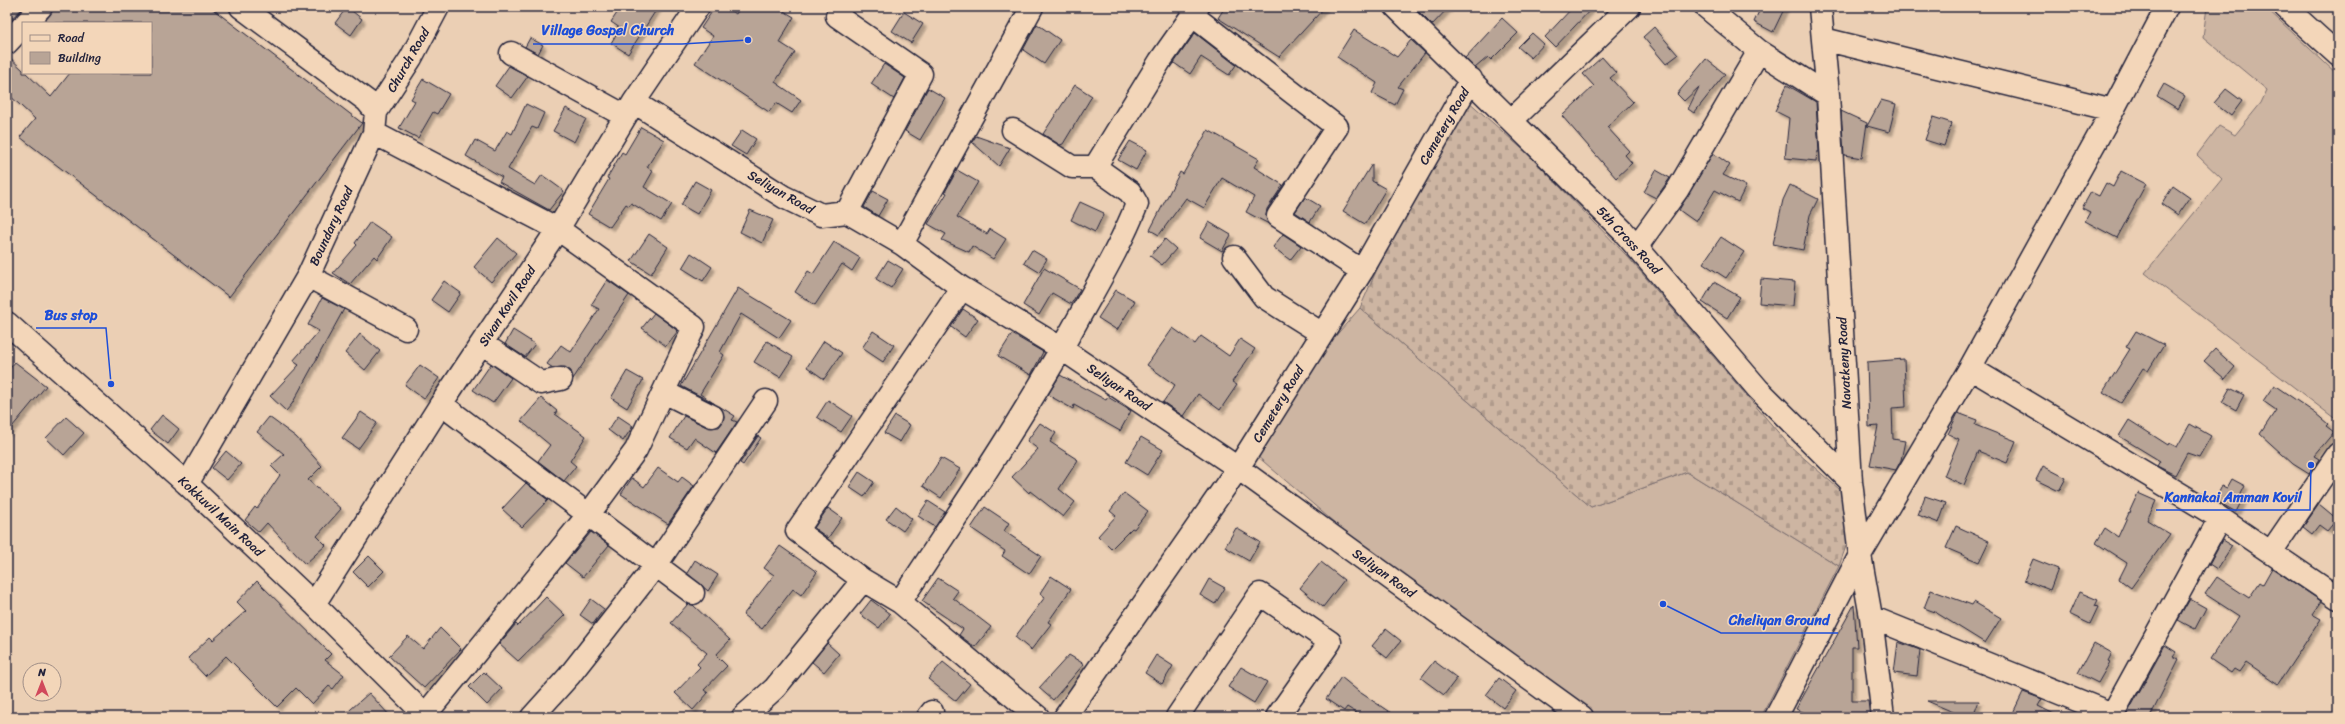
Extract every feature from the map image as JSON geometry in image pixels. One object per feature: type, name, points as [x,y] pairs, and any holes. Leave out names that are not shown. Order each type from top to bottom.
[{"type":"street","points":[[27,22],[41,7]]},
{"type":"street","points":[[241,7],[367,101],[375,122],[558,229],[694,327],[636,450],[589,514],[426,716]]},
{"type":"street","name":"Church Road","points":[[375,122],[438,7]]},
{"type":"street","name":"Sivan Kovil Road","points":[[314,604],[441,404],[483,344],[558,229],[629,109],[698,7]]},
{"type":"street","points":[[841,7],[837,16],[921,74],[846,212]]},
{"type":"street","points":[[902,244],[1032,7]]},
{"type":"street","name":"5th Cross Road","points":[[1396,7],[1471,79],[1637,246],[1758,389],[1851,482]]},
{"type":"street","points":[[1512,120],[1629,7]]},
{"type":"street","points":[[1706,7],[1758,51],[1828,95]]},
{"type":"street","name":"Navatkeny Road","points":[[1820,7],[1828,95],[1851,482],[1860,555],[1871,616],[1883,717]]},
{"type":"street","points":[[1776,717],[1860,555],[1970,368],[2113,110],[2167,7]]},
{"type":"street","points":[[2285,7],[2338,55]]},
{"type":"street","points":[[1095,167],[1160,61],[1195,11],[1337,127],[1278,216],[1362,271]]},
{"type":"street","points":[[7,43],[22,27]]},
{"type":"street","points":[[1823,39],[2113,110]]},
{"type":"street","points":[[1637,246],[1678,189],[1758,51]]},
{"type":"street","name":"Seliyan Road","points":[[511,53],[629,109],[784,197],[821,215],[846,212],[902,244],[962,288],[1062,349],[1238,468],[1582,717]]},
{"type":"street","name":"Cemetery Road","points":[[1065,717],[1238,468],[1321,333],[1362,271],[1471,79]]},
{"type":"street","name":"Boundary Road","points":[[187,484],[308,276],[375,122]]},
{"type":"street","points":[[900,602],[987,471],[1062,349],[1126,233],[1137,204],[1130,192],[1095,167],[1072,167],[1013,130]]},
{"type":"street","points":[[1234,257],[1264,297],[1321,333]]},
{"type":"street","points":[[308,276],[406,329]]},
{"type":"street","points":[[962,288],[797,531],[863,580],[900,602],[1038,717]]},
{"type":"street","name":"Kokkuvil Main Road","points":[[7,324],[187,484],[314,604],[426,716]]},
{"type":"street","points":[[483,344],[541,383],[561,379]]},
{"type":"street","points":[[1970,368],[2220,518],[2338,598]]},
{"type":"street","points":[[664,392],[712,416]]},
{"type":"street","points":[[532,717],[570,676],[656,565],[766,401]]},
{"type":"street","points":[[441,404],[693,593]]},
{"type":"street","points":[[2271,552],[2338,454]]},
{"type":"street","points":[[1871,616],[2112,715],[2220,518]]},
{"type":"street","points":[[743,717],[775,688],[863,580]]},
{"type":"street","points":[[1177,717],[1260,594],[1330,642],[1282,715]]},
{"type":"green space","points":[[2207,7],[2265,7],[2338,75],[2338,421],[2145,273],[2222,179],[2197,155],[2219,126],[2235,135],[2261,103],[2267,90],[2203,37]]},
{"type":"green space","points":[[1467,100],[1529,155],[1628,257],[1789,445],[1847,496],[1850,535],[1839,566],[1687,472],[1591,507],[1360,308],[1410,194]]},
{"type":"green space","points":[[1360,308],[1591,507],[1687,472],[1839,566],[1761,717],[1590,717],[1473,642],[1242,443]]},
{"type":"building","points":[[7,7],[24,7],[7,23]]},
{"type":"building","points":[[53,7],[210,7],[362,123],[229,297],[20,137],[35,119],[7,93],[7,55],[22,69],[22,74],[27,74],[51,97],[69,74],[152,74],[152,22],[44,22],[50,15]]},
{"type":"building","points":[[347,7],[362,19],[351,35],[335,23]]},
{"type":"building","points":[[621,7],[658,7],[628,54],[611,43],[620,28],[611,22]]},
{"type":"building","points":[[715,7],[725,7],[736,14],[740,7],[777,7],[794,17],[779,42],[795,52],[775,82],[801,100],[792,113],[776,103],[769,112],[695,63],[713,36],[701,28]]},
{"type":"building","points":[[1225,7],[1325,7],[1279,57],[1218,18]]},
{"type":"building","points":[[1414,7],[1449,7],[1432,25]]},
{"type":"building","points":[[1573,7],[1593,7],[1555,47],[1545,37]]},
{"type":"building","points":[[1761,7],[1785,7],[1773,32],[1754,22]]},
{"type":"building","points":[[904,12],[923,24],[911,43],[892,31]]},
{"type":"building","points":[[1502,18],[1518,33],[1491,60],[1488,57],[1475,68],[1465,58]]},
{"type":"building","points":[[1037,24],[1060,40],[1044,64],[1023,50]]},
{"type":"building","points":[[1654,27],[1678,55],[1666,64],[1643,37]]},
{"type":"building","points":[[1354,30],[1397,57],[1411,40],[1425,53],[1398,87],[1403,89],[1395,105],[1372,93],[1377,83],[1337,57]]},
{"type":"building","points":[[1195,33],[1236,65],[1229,75],[1201,57],[1190,74],[1174,63]]},
{"type":"building","points":[[1532,33],[1544,44],[1531,58],[1518,47]]},
{"type":"building","points":[[530,38],[543,45],[538,54],[525,47]]},
{"type":"building","points":[[1602,57],[1616,73],[1610,78],[1633,102],[1607,127],[1629,151],[1625,155],[1632,163],[1616,178],[1562,116],[1594,86],[1583,74]]},
{"type":"building","points":[[1706,59],[1725,74],[1694,113],[1688,109],[1699,87],[1684,101],[1677,94]]},
{"type":"building","points":[[884,64],[905,78],[894,99],[871,84]]},
{"type":"building","points":[[509,66],[528,76],[512,98],[495,86]]},
{"type":"building","points":[[423,79],[449,94],[437,114],[433,112],[418,138],[399,128],[415,101],[411,99]]},
{"type":"building","points":[[2164,84],[2185,96],[2178,109],[2157,96]]},
{"type":"building","points":[[1075,85],[1092,96],[1063,144],[1060,145],[1043,134]]},
{"type":"building","points":[[1787,85],[1816,102],[1819,152],[1817,152],[1816,161],[1785,158],[1789,118],[1775,111]]},
{"type":"building","points":[[928,88],[945,98],[920,140],[905,131]]},
{"type":"building","points":[[2226,89],[2242,101],[2231,116],[2214,103]]},
{"type":"building","points":[[1881,100],[1896,104],[1889,132],[1867,126]]},
{"type":"building","points":[[526,104],[544,113],[537,129],[532,127],[508,169],[535,185],[542,175],[564,191],[549,210],[499,182],[502,177],[466,156],[475,140],[495,151],[507,131],[512,134]]},
{"type":"building","points":[[566,108],[586,119],[574,142],[553,131]]},
{"type":"building","points":[[1841,111],[1867,123],[1862,158],[1844,155]]},
{"type":"building","points":[[1933,117],[1952,123],[1944,146],[1925,140]]},
{"type":"building","points":[[641,127],[664,140],[647,167],[653,171],[644,187],[672,204],[661,221],[631,203],[629,206],[626,204],[610,227],[588,214],[609,179],[607,178],[622,152],[625,154]]},
{"type":"building","points":[[742,130],[756,139],[746,155],[731,146]]},
{"type":"building","points":[[1208,130],[1259,159],[1254,167],[1283,185],[1267,209],[1266,216],[1269,224],[1246,212],[1254,197],[1222,178],[1204,208],[1186,198],[1159,235],[1150,230],[1180,172],[1183,174]]},
{"type":"building","points":[[976,136],[1010,148],[999,166],[972,142]]},
{"type":"building","points":[[1130,141],[1147,150],[1136,170],[1118,160]]},
{"type":"building","points":[[1713,153],[1730,165],[1723,175],[1746,186],[1738,202],[1715,190],[1696,222],[1679,210]]},
{"type":"building","points":[[1372,164],[1372,181],[1386,189],[1365,224],[1343,211]]},
{"type":"building","points":[[957,170],[978,182],[957,217],[987,234],[990,229],[1006,239],[993,259],[972,246],[969,252],[942,240],[946,234],[928,224],[947,193],[945,192]]},
{"type":"building","points":[[1656,170],[1670,178],[1656,198],[1644,192]]},
{"type":"building","points":[[2121,171],[2146,184],[2117,238],[2085,221],[2090,212],[2082,208],[2091,192],[2099,196],[2106,183],[2113,187]]},
{"type":"building","points":[[695,181],[711,190],[697,214],[681,205]]},
{"type":"building","points":[[1790,185],[1818,199],[1810,215],[1803,250],[1773,244],[1783,200]]},
{"type":"building","points":[[2173,186],[2190,198],[2178,215],[2162,204]]},
{"type":"building","points":[[873,191],[888,199],[878,216],[864,207]]},
{"type":"building","points":[[1305,197],[1320,206],[1310,222],[1295,212]]},
{"type":"building","points":[[1080,202],[1104,213],[1095,232],[1071,220]]},
{"type":"building","points":[[750,210],[773,220],[762,243],[740,232]]},
{"type":"building","points":[[370,222],[392,237],[377,259],[374,256],[350,284],[333,273],[357,245],[355,243]]},
{"type":"building","points":[[1209,222],[1231,235],[1222,251],[1200,238]]},
{"type":"building","points":[[649,234],[668,247],[651,274],[631,261]]},
{"type":"building","points":[[1283,234],[1301,246],[1290,260],[1273,247]]},
{"type":"building","points":[[1721,237],[1744,252],[1726,278],[1703,263]]},
{"type":"building","points":[[498,238],[516,253],[491,282],[474,267]]},
{"type":"building","points":[[1165,239],[1176,249],[1162,265],[1150,256]]},
{"type":"building","points":[[834,242],[860,258],[852,271],[842,264],[815,305],[795,292],[808,271],[813,274]]},
{"type":"building","points":[[1032,250],[1047,259],[1039,272],[1024,263]]},
{"type":"building","points":[[691,253],[712,267],[703,281],[682,268]]},
{"type":"building","points":[[888,260],[903,269],[891,288],[876,279]]},
{"type":"building","points":[[1044,268],[1080,289],[1071,304],[1052,293],[1039,315],[1023,305]]},
{"type":"building","points":[[1761,279],[1795,282],[1793,306],[1759,303]]},
{"type":"building","points":[[607,280],[629,295],[573,379],[571,371],[565,367],[553,368],[547,364],[561,345],[571,352],[599,309],[591,305]]},
{"type":"building","points":[[444,281],[461,293],[448,312],[431,300]]},
{"type":"building","points":[[1714,282],[1740,297],[1727,318],[1702,302]]},
{"type":"building","points":[[738,288],[791,320],[779,338],[741,314],[720,352],[724,355],[700,394],[715,404],[681,386]]},
{"type":"building","points":[[1116,290],[1135,301],[1117,330],[1098,318]]},
{"type":"building","points":[[322,298],[344,309],[292,404],[286,411],[270,396],[299,365],[293,361],[319,331],[308,325]]},
{"type":"building","points":[[963,309],[978,319],[965,337],[951,327]]},
{"type":"building","points":[[654,313],[678,331],[666,346],[642,328]]},
{"type":"building","points":[[1173,328],[1195,344],[1201,336],[1229,356],[1240,339],[1255,349],[1232,382],[1237,385],[1220,410],[1198,394],[1183,416],[1163,402],[1175,385],[1147,365]]},
{"type":"building","points":[[513,330],[535,344],[525,357],[505,344]]},
{"type":"building","points":[[873,331],[894,345],[883,362],[862,348]]},
{"type":"building","points":[[2136,331],[2164,345],[2148,371],[2143,368],[2121,403],[2103,392],[2130,349],[2126,347]]},
{"type":"building","points":[[360,334],[380,351],[365,370],[345,353]]},
{"type":"building","points":[[1012,334],[1043,352],[1031,375],[998,356]]},
{"type":"building","points":[[767,341],[793,357],[780,377],[754,362]]},
{"type":"building","points":[[824,341],[842,353],[824,379],[807,367]]},
{"type":"building","points":[[2215,349],[2235,367],[2225,379],[2204,361]]},
{"type":"building","points":[[1904,359],[1906,407],[1892,408],[1893,439],[1905,441],[1901,460],[1896,470],[1870,465],[1878,426],[1869,427],[1867,362]]},
{"type":"building","points":[[15,362],[46,386],[7,433],[7,372]]},
{"type":"building","points":[[491,364],[511,378],[493,403],[473,390]]},
{"type":"building","points":[[420,365],[439,378],[424,399],[405,385]]},
{"type":"building","points":[[627,371],[643,380],[627,408],[611,398]]},
{"type":"building","points":[[1060,375],[1106,400],[1108,397],[1131,411],[1120,431],[1074,405],[1073,409],[1048,395]]},
{"type":"building","points":[[2274,385],[2315,413],[2328,424],[2326,426],[2334,432],[2314,456],[2319,459],[2309,474],[2293,464],[2260,434],[2276,410],[2263,401]]},
{"type":"building","points":[[2230,388],[2244,395],[2236,410],[2222,402]]},
{"type":"building","points":[[541,398],[557,411],[555,414],[586,436],[570,461],[576,466],[564,481],[538,461],[550,445],[521,421]]},
{"type":"building","points":[[828,400],[852,416],[841,432],[817,417]]},
{"type":"building","points":[[719,406],[735,416],[732,420],[737,422],[716,453],[694,438],[687,448],[670,438],[684,416],[707,427],[719,427],[723,422],[724,416]]},
{"type":"building","points":[[361,412],[377,423],[358,449],[342,438]]},
{"type":"building","points":[[1958,413],[1977,420],[1975,425],[2016,441],[2007,463],[1978,451],[1964,485],[1944,476],[1959,439],[1948,434]]},
{"type":"building","points":[[162,415],[179,429],[168,444],[150,430]]},
{"type":"building","points":[[618,416],[633,426],[623,441],[608,430]]},
{"type":"building","points":[[895,416],[910,425],[900,442],[884,433]]},
{"type":"building","points":[[66,417],[84,433],[64,455],[46,438]]},
{"type":"building","points":[[269,417],[296,437],[322,466],[308,480],[341,509],[317,536],[326,545],[305,564],[267,523],[259,532],[245,520],[255,507],[257,509],[280,475],[271,466],[284,454],[257,432]]},
{"type":"building","points":[[2129,420],[2168,445],[2169,443],[2177,447],[2190,424],[2211,436],[2199,457],[2187,453],[2175,475],[2157,466],[2160,461],[2119,436]]},
{"type":"building","points":[[1040,423],[1056,433],[1050,442],[1078,460],[1059,489],[1075,502],[1063,517],[1030,491],[1029,493],[1012,477],[1038,449],[1027,441]]},
{"type":"building","points":[[758,436],[761,438],[743,465],[740,463]]},
{"type":"building","points":[[1141,437],[1163,450],[1147,475],[1126,462]]},
{"type":"building","points":[[226,451],[241,464],[227,480],[212,468]]},
{"type":"building","points":[[941,458],[960,469],[941,498],[923,486]]},
{"type":"building","points":[[2043,466],[2066,478],[2059,491],[2036,480]]},
{"type":"building","points":[[658,468],[678,482],[682,477],[694,486],[668,524],[621,494],[632,478],[644,487]]},
{"type":"building","points":[[859,472],[874,482],[864,497],[849,487]]},
{"type":"building","points":[[2232,479],[2245,486],[2240,496],[2243,498],[2236,512],[2215,500],[2222,486],[2227,488]]},
{"type":"building","points":[[526,483],[548,500],[522,527],[502,509]]},
{"type":"building","points":[[1124,493],[1148,511],[1134,529],[1132,528],[1111,549],[1098,536],[1116,516],[1110,511]]},
{"type":"building","points":[[2138,493],[2156,501],[2147,520],[2170,534],[2131,588],[2119,579],[2127,563],[2096,543],[2105,528],[2118,537]]},
{"type":"building","points":[[1925,496],[1946,503],[1939,523],[1918,515]]},
{"type":"building","points":[[928,501],[945,512],[935,527],[918,516]]},
{"type":"building","points":[[2319,504],[2337,519],[2327,531],[2319,525],[2312,534],[2303,527]]},
{"type":"building","points":[[896,506],[912,519],[903,531],[886,519]]},
{"type":"building","points":[[985,507],[1009,523],[1004,531],[1041,556],[1029,574],[1002,556],[1005,551],[971,528]]},
{"type":"building","points":[[828,508],[842,518],[828,538],[814,528]]},
{"type":"building","points":[[1956,526],[1989,541],[1979,562],[1946,548]]},
{"type":"building","points":[[1236,528],[1260,542],[1249,561],[1225,547]]},
{"type":"building","points":[[591,532],[609,545],[583,577],[565,563]]},
{"type":"building","points":[[2222,540],[2232,546],[2217,569],[2209,564]]},
{"type":"building","points":[[780,546],[817,572],[801,595],[793,589],[762,629],[743,615],[774,575],[764,568]]},
{"type":"building","points":[[369,556],[384,571],[368,587],[353,572]]},
{"type":"building","points":[[2033,559],[2058,569],[2050,590],[2024,580]]},
{"type":"building","points":[[695,560],[718,575],[708,591],[687,573]]},
{"type":"building","points":[[1321,562],[1344,580],[1323,607],[1300,588]]},
{"type":"building","points":[[2272,568],[2321,601],[2312,614],[2321,619],[2278,684],[2246,662],[2239,672],[2234,669],[2231,673],[2210,659],[2239,616],[2205,594],[2217,577],[2249,598],[2260,582],[2263,584]]},
{"type":"building","points":[[1051,576],[1071,589],[1048,622],[1051,624],[1031,650],[1015,637],[1045,597],[1040,593]]},
{"type":"building","points":[[938,578],[958,591],[953,598],[991,627],[975,647],[959,635],[963,629],[922,601]]},
{"type":"building","points":[[1209,579],[1225,588],[1215,604],[1200,595]]},
{"type":"building","points":[[257,581],[331,654],[325,660],[344,675],[333,689],[329,686],[312,704],[296,688],[277,707],[226,656],[205,676],[188,658],[210,637],[213,640],[246,611],[237,602]]},
{"type":"building","points":[[1931,590],[1972,605],[1974,602],[2001,618],[1985,643],[1935,612],[1924,608]]},
{"type":"building","points":[[2079,592],[2098,600],[2095,606],[2098,607],[2090,624],[2069,614]]},
{"type":"building","points":[[546,597],[565,615],[518,661],[499,644],[516,624],[518,626]]},
{"type":"building","points":[[591,599],[604,609],[593,624],[580,615]]},
{"type":"building","points":[[2190,599],[2206,608],[2195,629],[2178,620]]},
{"type":"building","points":[[871,600],[890,614],[879,628],[860,614]]},
{"type":"building","points":[[688,604],[693,605],[730,640],[716,655],[727,666],[704,690],[708,693],[693,710],[675,693],[700,667],[697,664],[707,653],[671,623]]},
{"type":"building","points":[[1854,605],[1857,647],[1852,647],[1852,701],[1868,701],[1870,717],[1814,717],[1796,709]]},
{"type":"building","points":[[440,628],[461,649],[424,688],[389,656],[408,636],[423,649]]},
{"type":"building","points":[[1386,629],[1401,641],[1387,658],[1372,646]]},
{"type":"building","points":[[1898,642],[1920,650],[1917,676],[1894,673]]},
{"type":"building","points":[[827,643],[839,654],[824,672],[812,662]]},
{"type":"building","points":[[2094,643],[2112,653],[2108,661],[2110,662],[2098,683],[2078,673]]},
{"type":"building","points":[[2165,645],[2176,652],[2173,656],[2179,659],[2150,717],[2132,717],[2127,714]]},
{"type":"building","points":[[1069,655],[1084,664],[1053,700],[1039,688]]},
{"type":"building","points":[[1156,655],[1173,666],[1162,684],[1145,673]]},
{"type":"building","points":[[1434,661],[1457,678],[1444,695],[1421,678]]},
{"type":"building","points":[[943,662],[970,684],[956,701],[928,679]]},
{"type":"building","points":[[1241,667],[1267,682],[1254,703],[1228,687]]},
{"type":"building","points":[[484,672],[502,689],[487,705],[469,687]]},
{"type":"building","points":[[1341,677],[1358,691],[1397,717],[1363,717],[1347,707],[1344,711],[1326,699]]},
{"type":"building","points":[[1499,678],[1516,691],[1503,708],[1486,695]]},
{"type":"building","points":[[2023,692],[2042,699],[2038,706],[2060,717],[2011,717]]},
{"type":"building","points":[[369,693],[391,717],[342,717]]},
{"type":"building","points":[[1927,701],[1979,701],[1973,717],[1965,717]]},
{"type":"place","name":"Village Gospel Church","points":[[748,40]]},
{"type":"place","name":"Bus stop","points":[[111,384]]},
{"type":"place","name":"Kannakai Amman Kovil","points":[[2311,465]]},
{"type":"place","name":"Cheliyan Ground","points":[[1663,604]]}]
